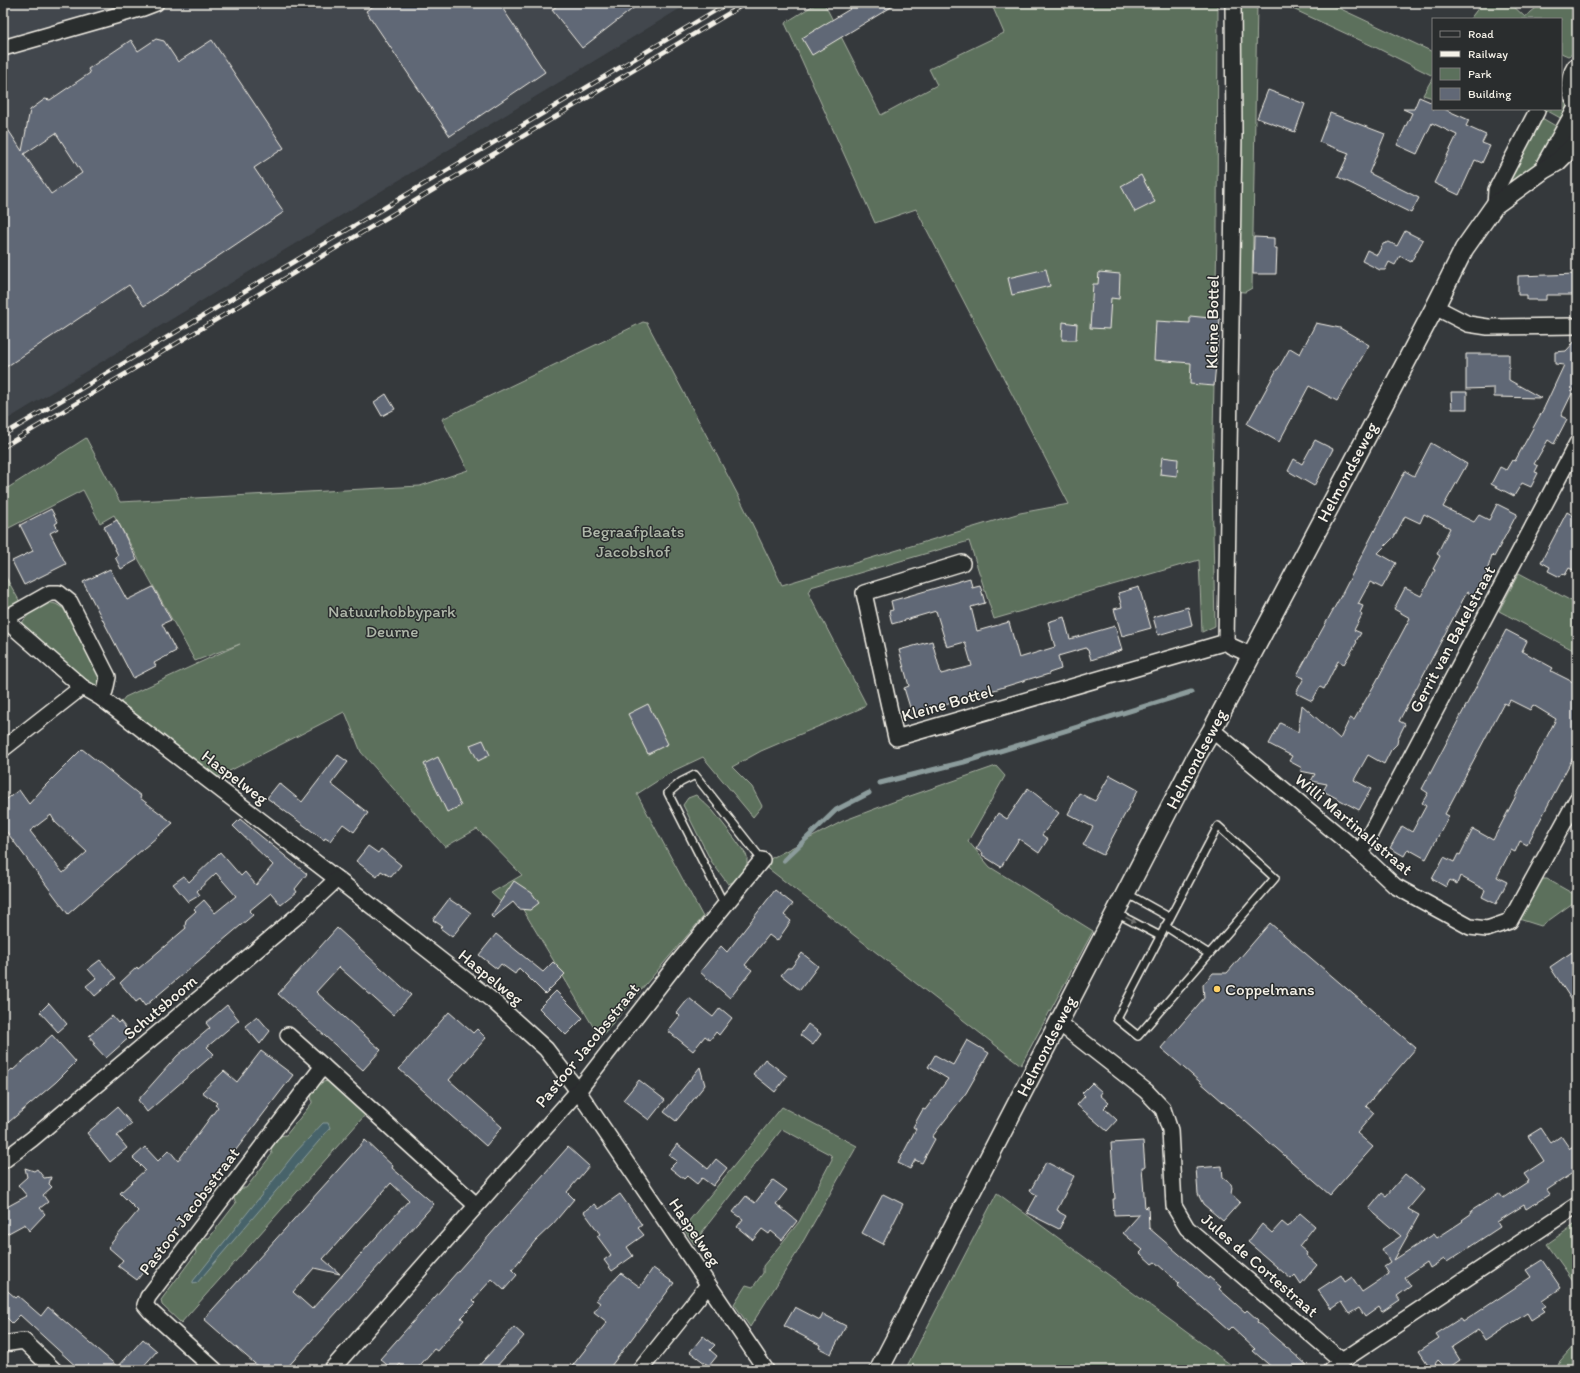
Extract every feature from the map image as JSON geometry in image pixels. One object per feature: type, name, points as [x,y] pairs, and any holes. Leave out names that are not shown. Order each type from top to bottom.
[{"type":"main road","points":[[1577,69],[1572,88],[1577,100]]},
{"type":"street","points":[[3,48],[156,3]]},
{"type":"street","name":"Kleine Bottel","points":[[962,563],[864,593],[896,738],[1226,642],[1234,133],[1233,3]]},
{"type":"street","name":"Helmondseweg","points":[[1543,170],[1577,109]]},
{"type":"street","points":[[1495,205],[1496,190],[1537,111]]},
{"type":"street","name":"Helmondseweg","points":[[879,1370],[1115,912],[1435,307],[1464,249],[1495,205],[1543,170],[1557,162],[1577,142]]},
{"type":"street","points":[[1435,307],[1468,324],[1488,327],[1577,326]]},
{"type":"street","name":"Gerrit van Bakelstraat","points":[[1360,853],[1577,443]]},
{"type":"street","name":"Haspelweg","points":[[101,698],[105,691],[108,677],[70,602],[59,592],[50,593],[3,619],[82,687],[101,698],[493,1001],[546,1049],[578,1091],[766,1370]]},
{"type":"street","points":[[1226,642],[1231,646],[1251,655]]},
{"type":"street","points":[[3,749],[82,687]]},
{"type":"street","name":"Willi Martinalistraat","points":[[1212,730],[1360,853],[1394,886],[1470,927],[1487,929],[1510,921],[1577,799]]},
{"type":"street","name":"Pastoor Jacobsstraat","points":[[331,1370],[578,1091],[674,967],[762,860]]},
{"type":"street","name":"Schutsboom","points":[[3,1161],[32,1139],[302,912],[337,879]]},
{"type":"street","name":"Jules de Cortestraat","points":[[1058,1022],[1146,1091],[1163,1109],[1170,1130],[1174,1206],[1187,1228],[1337,1365],[1577,1205]]},
{"type":"street","points":[[288,1035],[476,1205]]},
{"type":"street","name":"Pastoor Jacobsstraat","points":[[214,1370],[145,1305],[148,1297],[322,1066]]},
{"type":"street","points":[[640,1370],[708,1285]]},
{"type":"street","points":[[3,1344],[24,1342],[54,1370]]},
{"type":"lane","name":"Pastoor Jacobsstraat","points":[[725,906],[668,793],[681,782],[695,775],[762,860]]},
{"type":"lane","points":[[1218,826],[1275,878],[1138,1036],[1117,1019],[1170,917],[1218,826]]},
{"type":"lane","points":[[1126,893],[1170,917]]},
{"type":"lane","points":[[1115,912],[1160,936]]},
{"type":"lane","points":[[1164,926],[1209,954]]},
{"type":"shaded area","points":[[3,3],[689,3],[3,422]]},
{"type":"green space","points":[[817,3],[824,3],[881,115],[937,85],[929,69],[1004,33],[991,3],[1218,3],[1217,232],[1212,485],[1215,626],[1202,632],[1199,560],[994,619],[969,541],[811,587],[808,592],[866,704],[864,707],[761,751],[732,767],[752,787],[762,806],[753,817],[703,757],[673,771],[637,794],[703,917],[600,1038],[516,898],[503,904],[491,893],[522,875],[477,829],[445,847],[361,752],[344,712],[214,779],[118,706],[125,697],[240,644],[195,661],[114,515],[100,523],[83,490],[3,531],[3,491],[86,438],[120,502],[420,486],[468,470],[442,419],[643,322],[647,323],[739,497],[782,585],[1020,513],[1069,504],[916,209],[875,223],[785,23]]},
{"type":"green space","points":[[1236,3],[1257,3],[1252,288],[1245,292],[1230,291]]},
{"type":"green space","points":[[1280,3],[1328,3],[1432,52],[1432,76]]},
{"type":"green space","points":[[1482,3],[1510,3],[1525,17],[1542,3],[1577,3],[1577,53],[1568,56],[1562,53],[1562,18],[1471,18]]},
{"type":"green space","points":[[1432,79],[1432,98],[1423,95]]},
{"type":"green space","points":[[1562,86],[1565,93],[1566,102],[1564,120],[1546,110],[1562,110]]},
{"type":"green space","points":[[1542,118],[1559,128],[1538,163],[1508,186],[1504,183],[1538,119]]},
{"type":"green space","points":[[3,572],[20,602],[12,608],[7,608],[3,601]]},
{"type":"green space","points":[[1519,573],[1577,604],[1577,652],[1499,611]]},
{"type":"green space","points":[[48,602],[56,604],[64,609],[100,675],[101,684],[97,689],[54,655],[20,625],[33,609]]},
{"type":"green space","points":[[996,766],[1005,776],[968,841],[990,867],[1093,931],[1021,1065],[765,866],[770,859],[843,821]]},
{"type":"green space","points":[[696,795],[713,811],[747,856],[747,868],[739,880],[728,884],[711,861],[683,805],[688,798]]},
{"type":"green space","points":[[1542,879],[1547,879],[1577,896],[1577,900],[1541,926],[1519,919]]},
{"type":"green space","points":[[327,1081],[366,1114],[181,1323],[162,1305],[161,1300],[196,1253],[195,1247],[202,1238],[209,1238],[236,1203],[233,1197],[240,1188],[246,1188],[272,1154],[270,1146],[278,1136],[286,1135],[312,1103],[311,1094],[314,1089],[319,1084]]},
{"type":"green space","points":[[782,1107],[857,1146],[796,1254],[750,1327],[734,1304],[746,1285],[753,1287],[763,1273],[763,1266],[799,1222],[832,1159],[831,1155],[782,1129],[702,1232],[701,1242],[695,1245],[683,1228]]},
{"type":"green space","points":[[997,1193],[1004,1198],[1238,1370],[905,1370]]},
{"type":"green space","points":[[1577,1223],[1577,1286],[1547,1244]]},
{"type":"green space","points":[[1577,1342],[1577,1370],[1552,1370]]},
{"type":"water","points":[[323,1123],[328,1123],[330,1128],[197,1283],[193,1284],[193,1281],[295,1153]]},
{"type":"building","points":[[378,3],[499,3],[545,72],[450,136],[366,11]]},
{"type":"building","points":[[560,3],[640,3],[582,48],[552,10]]},
{"type":"building","points":[[857,3],[898,3],[812,55],[802,38],[850,9],[849,7]]},
{"type":"building","points":[[156,39],[164,41],[178,62],[212,40],[284,148],[254,168],[284,212],[144,306],[129,285],[3,369],[3,122],[22,151],[30,110],[45,99],[50,100],[90,73],[88,69],[131,40],[138,51]],"holes":[[[56,133],[82,173],[51,194],[24,154]]]},
{"type":"building","points":[[1268,90],[1305,104],[1295,132],[1257,118]]},
{"type":"building","points":[[1419,97],[1432,103],[1432,110],[1446,110],[1469,120],[1466,126],[1486,135],[1482,143],[1490,146],[1482,163],[1475,160],[1459,195],[1434,183],[1457,135],[1432,123],[1417,154],[1397,145],[1412,113],[1403,109],[1414,109]]},
{"type":"building","points":[[1330,113],[1385,134],[1369,173],[1419,198],[1411,213],[1338,177],[1349,153],[1319,142]]},
{"type":"building","points":[[1141,175],[1155,202],[1135,212],[1121,186]]},
{"type":"building","points":[[1405,231],[1423,240],[1411,262],[1400,256],[1395,265],[1389,262],[1385,270],[1380,270],[1362,261],[1367,250],[1377,255],[1383,244],[1389,242],[1397,246]]},
{"type":"building","points":[[1254,237],[1274,238],[1274,248],[1277,248],[1276,274],[1253,274]]},
{"type":"building","points":[[1046,269],[1050,286],[1012,295],[1008,278]]},
{"type":"building","points":[[1099,272],[1120,274],[1119,299],[1111,298],[1109,329],[1090,328],[1093,284],[1098,284]]},
{"type":"building","points":[[1577,274],[1577,295],[1546,295],[1546,300],[1527,300],[1527,295],[1518,295],[1518,276]]},
{"type":"building","points":[[1190,316],[1220,319],[1214,386],[1190,384],[1191,363],[1154,360],[1156,321],[1190,323]]},
{"type":"building","points":[[1063,322],[1077,324],[1076,340],[1062,340]]},
{"type":"building","points":[[1316,323],[1340,328],[1369,345],[1337,401],[1309,386],[1279,442],[1247,424],[1290,348],[1300,354]]},
{"type":"building","points":[[1577,339],[1577,383],[1561,416],[1567,419],[1554,444],[1548,440],[1534,464],[1538,466],[1535,472],[1538,473],[1531,487],[1522,483],[1514,496],[1491,484],[1500,467],[1506,470],[1512,460],[1515,461],[1544,408],[1564,365],[1555,364],[1555,352],[1566,351]]},
{"type":"building","points":[[1466,354],[1509,354],[1509,380],[1541,398],[1494,397],[1494,388],[1466,389]]},
{"type":"building","points":[[1451,392],[1467,392],[1467,409],[1452,409]]},
{"type":"building","points":[[386,394],[395,409],[382,416],[374,402]]},
{"type":"building","points":[[1315,440],[1333,449],[1314,486],[1288,471],[1294,459],[1302,464]]},
{"type":"building","points":[[1431,443],[1467,464],[1443,507],[1474,522],[1479,515],[1489,520],[1497,504],[1517,514],[1494,557],[1492,555],[1485,578],[1481,582],[1474,596],[1467,592],[1399,721],[1405,724],[1398,738],[1397,744],[1391,750],[1384,764],[1368,755],[1354,780],[1371,789],[1359,810],[1323,791],[1327,784],[1311,781],[1315,774],[1300,771],[1302,768],[1289,761],[1292,756],[1269,744],[1280,723],[1298,732],[1302,705],[1340,739],[1350,718],[1354,720],[1376,682],[1410,618],[1394,609],[1405,588],[1421,596],[1435,570],[1433,569],[1440,556],[1437,554],[1450,528],[1424,514],[1420,523],[1405,516],[1394,537],[1378,553],[1396,563],[1382,588],[1370,582],[1358,604],[1363,606],[1360,613],[1362,615],[1354,630],[1361,633],[1344,664],[1338,661],[1324,689],[1320,687],[1312,701],[1296,693],[1304,678],[1297,675],[1343,592],[1405,471],[1414,476]]},
{"type":"building","points":[[1162,457],[1178,459],[1177,476],[1160,474]]},
{"type":"building","points":[[51,509],[58,522],[55,524],[58,529],[50,533],[66,564],[24,585],[12,561],[33,551],[20,525]]},
{"type":"building","points":[[1567,512],[1577,518],[1577,563],[1573,570],[1569,568],[1565,575],[1562,574],[1560,577],[1548,571],[1550,567],[1541,562]]},
{"type":"building","points":[[117,520],[137,560],[121,569],[115,557],[118,555],[104,527]]},
{"type":"building","points":[[110,569],[127,600],[153,587],[171,620],[162,624],[176,651],[154,663],[156,666],[133,678],[83,582]]},
{"type":"building","points":[[970,578],[972,587],[980,585],[985,603],[971,607],[977,631],[1009,622],[1019,658],[1055,647],[1048,622],[1064,617],[1070,639],[1115,626],[1122,650],[1091,660],[1086,648],[1058,656],[1061,669],[1049,674],[912,714],[904,688],[909,686],[899,650],[932,641],[941,674],[972,666],[965,642],[947,647],[936,611],[892,624],[889,611],[893,610],[891,601]]},
{"type":"building","points":[[1139,587],[1151,628],[1122,636],[1114,609],[1122,607],[1118,593]]},
{"type":"building","points":[[1188,607],[1192,625],[1158,635],[1153,617]]},
{"type":"building","points":[[1506,630],[1527,641],[1522,651],[1553,668],[1551,671],[1577,684],[1577,750],[1527,845],[1520,841],[1515,852],[1511,850],[1497,877],[1507,882],[1496,904],[1482,897],[1485,890],[1460,876],[1457,884],[1450,880],[1446,887],[1432,879],[1444,857],[1454,862],[1458,854],[1460,855],[1473,829],[1493,840],[1556,719],[1533,705],[1530,710],[1510,700],[1507,705],[1504,703],[1445,814],[1449,816],[1426,859],[1408,849],[1404,856],[1390,848],[1402,826],[1412,832],[1426,806],[1422,803],[1428,793],[1422,789]]},
{"type":"building","points":[[648,704],[668,744],[648,754],[628,714]]},
{"type":"building","points":[[483,740],[490,755],[478,761],[470,745]]},
{"type":"building","points":[[82,749],[141,796],[140,798],[173,823],[68,914],[3,827],[3,802],[19,790],[29,804]],"holes":[[[51,815],[55,822],[87,852],[63,873],[30,831]]]},
{"type":"building","points":[[338,755],[348,762],[331,784],[368,813],[354,832],[343,824],[330,841],[325,838],[324,840],[267,798],[279,783],[302,802]]},
{"type":"building","points":[[438,757],[461,806],[447,812],[424,764]]},
{"type":"building","points":[[1110,775],[1138,790],[1103,855],[1083,845],[1093,827],[1068,814],[1079,793],[1095,801]]},
{"type":"building","points":[[1028,788],[1059,813],[1042,835],[1048,839],[1039,853],[1019,839],[1001,867],[982,855],[983,853],[976,849],[998,813],[1007,819]]},
{"type":"building","points":[[240,819],[307,874],[295,889],[297,892],[281,905],[271,893],[249,911],[253,915],[145,1006],[140,999],[136,1002],[120,983],[137,967],[138,969],[186,928],[186,920],[196,911],[194,909],[204,900],[215,913],[236,896],[216,873],[197,891],[200,895],[188,902],[173,884],[184,876],[189,882],[220,852],[241,876],[245,872],[256,885],[273,865],[233,826]]},
{"type":"building","points":[[368,846],[378,853],[381,849],[401,865],[391,877],[381,871],[377,877],[356,861]]},
{"type":"building","points":[[514,881],[532,893],[539,903],[530,910],[519,909],[513,902],[493,918],[491,916]]},
{"type":"building","points":[[775,890],[793,904],[784,915],[791,921],[777,941],[769,935],[745,965],[752,970],[730,998],[700,972],[721,946],[727,952]]},
{"type":"building","points":[[449,899],[471,913],[452,937],[440,928],[442,926],[433,920]]},
{"type":"building","points":[[1270,923],[1416,1048],[1366,1106],[1374,1113],[1357,1133],[1373,1147],[1330,1195],[1161,1048],[1204,998],[1203,985],[1213,973],[1227,973]]},
{"type":"building","points":[[337,928],[411,995],[393,1015],[339,967],[316,992],[381,1050],[363,1070],[278,994]]},
{"type":"building","points":[[496,934],[543,972],[553,962],[565,974],[545,994],[519,968],[515,974],[501,964],[497,969],[479,955]]},
{"type":"building","points":[[1572,952],[1577,959],[1577,1008],[1550,967]]},
{"type":"building","points":[[802,953],[818,966],[800,990],[781,975],[787,968],[791,968]]},
{"type":"building","points":[[100,960],[116,978],[95,996],[86,986],[96,978],[88,969]]},
{"type":"building","points":[[556,991],[583,1018],[566,1035],[539,1008]]},
{"type":"building","points":[[689,998],[713,1017],[720,1008],[732,1018],[719,1035],[716,1032],[710,1040],[705,1036],[693,1051],[668,1031],[680,1016],[677,1013]]},
{"type":"building","points":[[49,1003],[67,1024],[58,1032],[40,1012]]},
{"type":"building","points":[[227,1005],[239,1020],[207,1047],[214,1054],[147,1112],[138,1100],[177,1056],[210,1028],[206,1023]]},
{"type":"building","points":[[449,1012],[473,1033],[477,1029],[486,1038],[449,1080],[502,1127],[486,1146],[399,1069]]},
{"type":"building","points":[[112,1016],[118,1023],[120,1021],[132,1035],[106,1058],[93,1044],[95,1043],[89,1036]]},
{"type":"building","points":[[257,1016],[270,1031],[260,1044],[245,1026]]},
{"type":"building","points":[[808,1024],[821,1034],[813,1045],[800,1035]]},
{"type":"building","points":[[52,1035],[76,1062],[56,1082],[3,1127],[3,1077]]},
{"type":"building","points":[[967,1040],[989,1053],[966,1093],[932,1137],[935,1139],[922,1163],[915,1160],[910,1169],[898,1163],[916,1129],[913,1127],[923,1109],[925,1110],[948,1079],[928,1067],[935,1055],[953,1065]]},
{"type":"building","points":[[261,1051],[293,1075],[137,1280],[118,1266],[123,1260],[108,1247],[138,1211],[120,1193],[145,1170],[133,1158],[145,1147],[158,1161],[169,1150],[178,1161],[218,1107],[215,1105],[217,1103],[202,1092],[224,1071],[237,1082]]},
{"type":"building","points":[[765,1059],[787,1076],[775,1092],[753,1074]]},
{"type":"building","points":[[700,1067],[705,1085],[676,1121],[664,1112]]},
{"type":"building","points":[[639,1080],[665,1100],[649,1120],[623,1100]]},
{"type":"building","points":[[1092,1083],[1102,1092],[1100,1095],[1109,1103],[1104,1108],[1117,1120],[1107,1131],[1077,1105],[1085,1096],[1082,1093]]},
{"type":"building","points":[[117,1107],[132,1124],[117,1136],[127,1148],[110,1162],[87,1133]]},
{"type":"building","points":[[1541,1128],[1551,1143],[1561,1136],[1570,1149],[1577,1145],[1577,1170],[1547,1190],[1550,1194],[1526,1209],[1524,1205],[1497,1222],[1500,1227],[1447,1262],[1444,1259],[1430,1268],[1427,1262],[1405,1277],[1411,1286],[1397,1296],[1400,1300],[1382,1312],[1379,1307],[1365,1317],[1359,1308],[1349,1314],[1341,1302],[1331,1309],[1318,1290],[1341,1275],[1345,1282],[1352,1277],[1362,1292],[1389,1274],[1384,1266],[1390,1262],[1382,1249],[1401,1236],[1369,1209],[1382,1193],[1386,1196],[1405,1174],[1424,1190],[1408,1209],[1419,1215],[1394,1260],[1434,1234],[1437,1238],[1463,1221],[1462,1220],[1472,1213],[1471,1211],[1499,1193],[1503,1198],[1529,1181],[1524,1174],[1544,1161],[1528,1136]]},
{"type":"building","points":[[365,1140],[393,1166],[392,1168],[434,1204],[285,1370],[262,1370],[204,1319]],"holes":[[[391,1183],[409,1200],[312,1309],[293,1292],[314,1268],[340,1274],[323,1259]]]},
{"type":"building","points":[[1143,1141],[1145,1167],[1142,1167],[1145,1208],[1148,1205],[1149,1228],[1208,1279],[1209,1277],[1221,1287],[1219,1289],[1245,1312],[1247,1310],[1258,1320],[1257,1322],[1307,1365],[1293,1366],[1294,1370],[1275,1370],[1253,1351],[1255,1349],[1231,1327],[1228,1330],[1178,1286],[1179,1283],[1155,1262],[1152,1264],[1140,1253],[1143,1250],[1123,1233],[1140,1214],[1114,1215],[1113,1199],[1115,1199],[1111,1143]]},
{"type":"building","points":[[677,1144],[708,1169],[716,1159],[727,1168],[713,1186],[702,1178],[697,1184],[687,1176],[684,1179],[670,1168],[677,1161],[669,1155]]},
{"type":"building","points":[[568,1147],[589,1166],[567,1192],[574,1199],[553,1224],[535,1241],[512,1270],[517,1275],[504,1290],[492,1279],[473,1300],[476,1303],[461,1318],[464,1320],[437,1351],[434,1349],[416,1370],[407,1370],[400,1364],[395,1370],[393,1370],[380,1359]]},
{"type":"building","points":[[1046,1162],[1074,1176],[1057,1210],[1066,1216],[1059,1229],[1027,1213],[1037,1195],[1030,1191]]},
{"type":"building","points":[[1222,1166],[1223,1178],[1231,1184],[1231,1194],[1240,1202],[1223,1221],[1203,1204],[1198,1194],[1196,1168]]},
{"type":"building","points":[[25,1168],[34,1171],[37,1169],[44,1178],[51,1177],[49,1184],[52,1187],[43,1195],[48,1202],[40,1208],[45,1214],[29,1231],[25,1224],[3,1236],[3,1209],[27,1196],[18,1185],[27,1177]]},
{"type":"building","points":[[773,1180],[787,1190],[776,1204],[797,1221],[782,1240],[771,1231],[769,1234],[762,1229],[753,1240],[737,1227],[743,1219],[733,1212],[746,1196],[755,1203]]},
{"type":"building","points":[[620,1194],[642,1225],[638,1228],[644,1235],[627,1247],[633,1256],[612,1271],[604,1260],[611,1255],[597,1236],[600,1234],[584,1212],[595,1204],[599,1209]]},
{"type":"building","points":[[883,1194],[903,1204],[883,1244],[862,1233]]},
{"type":"building","points":[[1300,1213],[1315,1226],[1299,1246],[1317,1265],[1301,1284],[1295,1275],[1291,1279],[1248,1242],[1262,1224],[1272,1233],[1282,1222],[1288,1227]]},
{"type":"building","points":[[1542,1260],[1561,1288],[1542,1301],[1546,1306],[1542,1308],[1545,1311],[1531,1320],[1527,1313],[1485,1341],[1478,1330],[1452,1347],[1460,1360],[1447,1369],[1438,1360],[1431,1369],[1419,1351],[1439,1338],[1436,1334],[1461,1318],[1463,1322],[1531,1277],[1526,1270]]},
{"type":"building","points":[[653,1268],[674,1283],[608,1370],[569,1370],[607,1322],[594,1312],[600,1303],[596,1300],[621,1273],[640,1287]]},
{"type":"building","points":[[3,1287],[16,1298],[18,1296],[41,1316],[48,1307],[118,1367],[143,1339],[157,1351],[140,1370],[80,1370],[20,1315],[12,1323],[3,1314]]},
{"type":"building","points":[[795,1307],[820,1320],[823,1314],[846,1326],[831,1354],[819,1348],[820,1345],[784,1326]]},
{"type":"building","points":[[514,1327],[524,1336],[519,1342],[493,1370],[475,1370]]},
{"type":"building","points":[[703,1336],[715,1345],[710,1350],[717,1356],[709,1366],[690,1352]]},
{"type":"waterway","points":[[880,783],[964,762],[1191,692]]},
{"type":"waterway","points":[[784,860],[836,810],[869,793]]},
{"type":"railway","points":[[3,435],[728,3]]},
{"type":"railway","points":[[3,447],[746,3]]},
{"type":"place","name":"Coppelmans","points":[[1217,989]]},
{"type":"park label","name":"Begraafplaats Jacobshof","points":[[633,541]]},
{"type":"park label","name":"Natuurhobbypark Deurne","points":[[392,621]]}]
